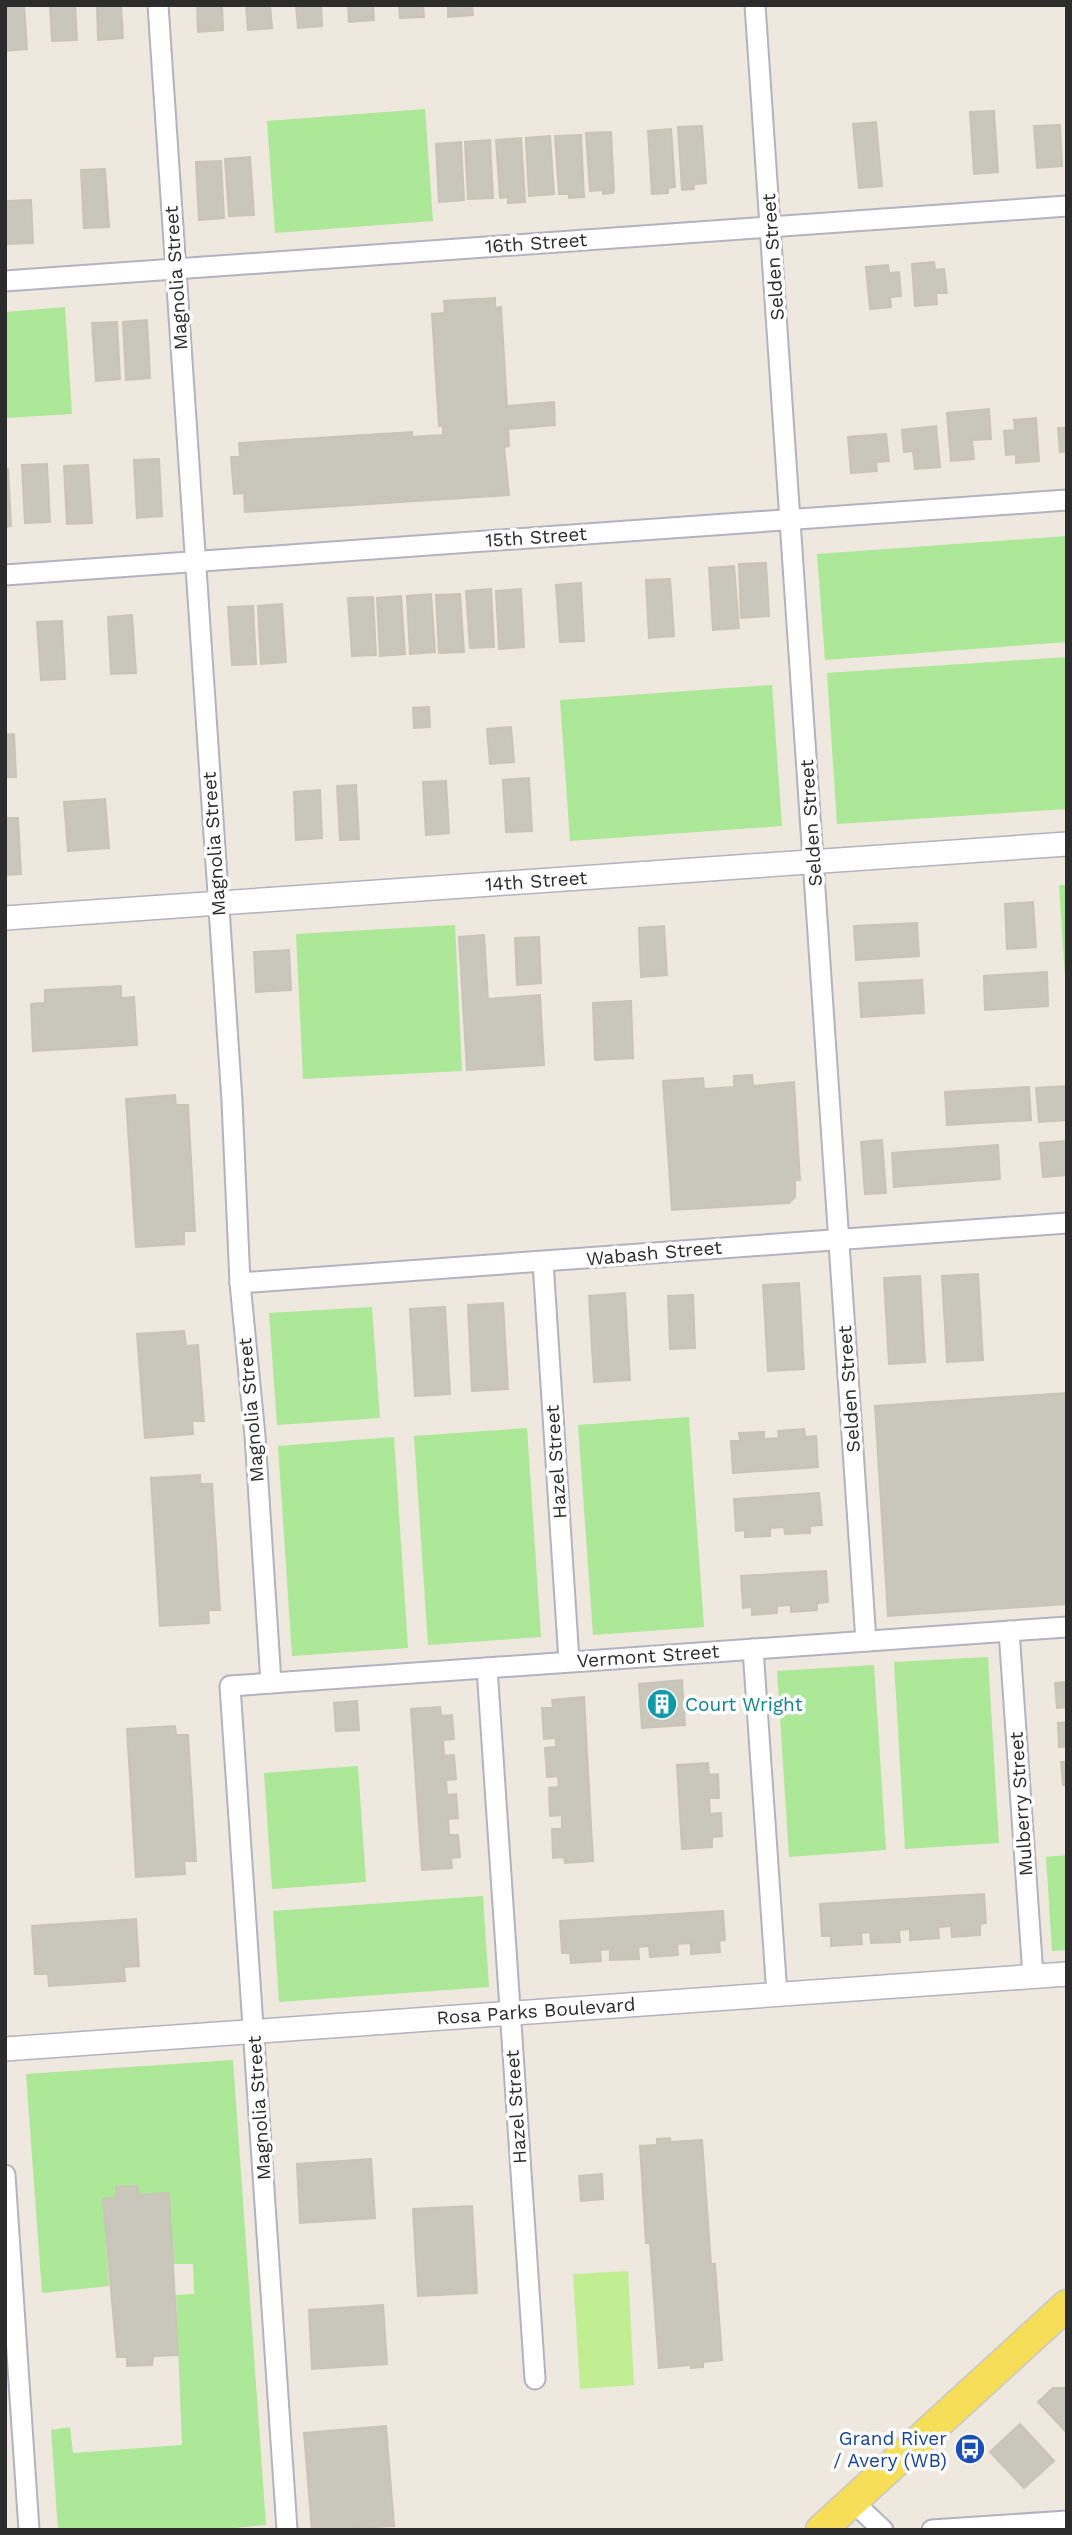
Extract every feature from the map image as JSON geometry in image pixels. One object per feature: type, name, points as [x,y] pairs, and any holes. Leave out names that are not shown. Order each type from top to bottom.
[{"type":"main road","points":[[821,2530],[1067,2305]]},
{"type":"street","name":"Magnolia Street","points":[[158,5],[232,1101],[240,1283],[256,1450],[271,1683]]},
{"type":"street","name":"Selden Street","points":[[755,5],[866,1641]]},
{"type":"street","name":"16th Street","points":[[5,281],[1067,206]]},
{"type":"street","name":"15th Street","points":[[5,575],[1067,500]]},
{"type":"street","name":"14th Street","points":[[5,918],[1067,844]]},
{"type":"street","name":"Wabash Street","points":[[240,1283],[1067,1223]]},
{"type":"street","name":"Hazel Street","points":[[543,1262],[569,1661]]},
{"type":"street","name":"Vermont Street","points":[[230,1686],[1067,1627]]},
{"type":"street","name":"Mulberry Street","points":[[1009,1631],[1033,1976]]},
{"type":"street","points":[[753,1649],[777,1995]]},
{"type":"street","name":"Hazel Street","points":[[487,1668],[535,2379]]},
{"type":"street","name":"Magnolia Street","points":[[230,1686],[287,2530]]},
{"type":"street","name":"Rosa Parks Boulevard","points":[[5,2049],[1067,1974]]},
{"type":"street","points":[[5,2175],[14,2420],[29,2530]]},
{"type":"street","points":[[852,2501],[883,2530]]},
{"type":"street","points":[[932,2530],[1067,2521]]},
{"type":"green space","points":[[425,109],[433,221],[275,233],[267,121]]},
{"type":"green space","points":[[65,307],[72,414],[5,418],[5,312]]},
{"type":"green space","points":[[1067,536],[1067,642],[825,660],[817,554]]},
{"type":"green space","points":[[1067,657],[1067,809],[837,824],[827,673]]},
{"type":"green space","points":[[772,685],[782,826],[570,841],[560,700]]},
{"type":"green space","points":[[1059,885],[1067,885],[1067,1008]]},
{"type":"green space","points":[[455,925],[462,1071],[303,1079],[296,934]]},
{"type":"green space","points":[[372,1307],[380,1418],[277,1425],[269,1313]]},
{"type":"green space","points":[[689,1417],[704,1627],[593,1635],[578,1425]]},
{"type":"green space","points":[[527,1428],[541,1637],[428,1645],[414,1436]]},
{"type":"green space","points":[[394,1437],[408,1648],[292,1656],[278,1446]]},
{"type":"green space","points":[[988,1657],[999,1843],[905,1849],[894,1662]]},
{"type":"green space","points":[[874,1665],[886,1850],[789,1857],[777,1671]]},
{"type":"green space","points":[[358,1766],[366,1882],[272,1889],[264,1773]]},
{"type":"green space","points":[[1067,1855],[1067,1950],[1052,1951],[1046,1857]]},
{"type":"green space","points":[[483,1896],[489,1987],[279,2002],[273,1911]]},
{"type":"green space","points":[[233,2060],[266,2525],[211,2530],[58,2530],[51,2430],[70,2427],[73,2453],[182,2445],[176,2295],[194,2294],[193,2264],[173,2264],[168,2193],[139,2195],[137,2186],[116,2187],[117,2197],[103,2199],[109,2286],[42,2293],[26,2074]]},
{"type":"green space","points":[[628,2271],[634,2385],[580,2389],[573,2274]]},
{"type":"building","points":[[5,5],[24,5],[27,49],[5,51]]},
{"type":"building","points":[[50,5],[75,5],[77,40],[52,41]]},
{"type":"building","points":[[97,5],[121,5],[123,38],[98,40]]},
{"type":"building","points":[[197,5],[222,5],[223,30],[198,32]]},
{"type":"building","points":[[246,5],[270,5],[272,28],[248,30]]},
{"type":"building","points":[[296,5],[321,5],[322,26],[298,28]]},
{"type":"building","points":[[348,5],[373,5],[374,20],[349,22]]},
{"type":"building","points":[[399,5],[423,5],[424,17],[400,18]]},
{"type":"building","points":[[448,5],[472,5],[473,15],[448,17]]},
{"type":"building","points":[[994,111],[998,172],[974,174],[970,112]]},
{"type":"building","points":[[876,122],[882,186],[859,188],[853,124]]},
{"type":"building","points":[[1060,125],[1062,166],[1037,168],[1034,126]]},
{"type":"building","points":[[702,126],[706,183],[694,184],[694,189],[682,190],[678,127]]},
{"type":"building","points":[[671,129],[675,187],[668,188],[668,193],[652,194],[648,131]]},
{"type":"building","points":[[611,132],[613,193],[603,194],[603,190],[590,191],[586,133]]},
{"type":"building","points":[[581,135],[584,197],[569,198],[569,194],[559,194],[555,136]]},
{"type":"building","points":[[550,136],[554,194],[529,196],[526,138]]},
{"type":"building","points":[[521,138],[525,202],[508,203],[508,197],[500,198],[496,140]]},
{"type":"building","points":[[490,140],[493,198],[468,199],[465,142]]},
{"type":"building","points":[[461,142],[464,200],[439,202],[436,144]]},
{"type":"building","points":[[250,157],[254,215],[229,216],[225,159]]},
{"type":"building","points":[[221,161],[224,218],[199,220],[196,162]]},
{"type":"building","points":[[105,169],[109,227],[84,228],[81,170]]},
{"type":"building","points":[[31,200],[33,243],[5,244],[5,201]]},
{"type":"building","points":[[934,262],[935,270],[944,269],[947,293],[936,293],[937,304],[915,306],[912,264]]},
{"type":"building","points":[[888,265],[889,273],[899,272],[901,296],[890,297],[891,307],[870,309],[866,267]]},
{"type":"building","points":[[495,298],[495,308],[501,307],[507,406],[554,402],[555,425],[508,429],[509,446],[504,447],[509,495],[245,512],[244,493],[234,494],[231,457],[240,457],[239,443],[412,432],[412,437],[443,435],[443,426],[439,426],[432,314],[445,313],[444,301]]},
{"type":"building","points":[[147,320],[150,378],[126,380],[123,322]]},
{"type":"building","points":[[117,322],[120,379],[96,381],[92,323]]},
{"type":"building","points":[[989,409],[991,439],[972,440],[974,459],[951,461],[947,413]]},
{"type":"building","points":[[1036,418],[1039,461],[1016,463],[1016,454],[1006,455],[1004,431],[1015,430],[1014,420]]},
{"type":"building","points":[[936,426],[940,467],[915,469],[913,451],[904,452],[902,430]]},
{"type":"building","points":[[1058,428],[1067,428],[1067,451],[1060,452]]},
{"type":"building","points":[[886,434],[889,461],[876,462],[877,471],[851,473],[848,437]]},
{"type":"building","points":[[159,459],[162,516],[137,518],[134,460]]},
{"type":"building","points":[[47,464],[50,522],[25,523],[22,465]]},
{"type":"building","points":[[88,465],[92,523],[67,524],[64,466]]},
{"type":"building","points":[[5,469],[8,469],[11,526],[5,527]]},
{"type":"building","points":[[766,563],[769,616],[741,618],[739,564]]},
{"type":"building","points":[[734,566],[739,628],[713,630],[709,568]]},
{"type":"building","points":[[670,579],[674,636],[649,638],[646,580]]},
{"type":"building","points":[[581,583],[584,641],[560,642],[556,585]]},
{"type":"building","points":[[491,589],[494,647],[470,648],[466,591]]},
{"type":"building","points":[[521,589],[524,647],[499,649],[496,591]]},
{"type":"building","points":[[431,594],[435,652],[410,654],[407,596]]},
{"type":"building","points":[[460,594],[464,652],[439,653],[436,595]]},
{"type":"building","points":[[401,596],[405,654],[380,656],[377,598]]},
{"type":"building","points":[[373,597],[376,655],[352,656],[348,598]]},
{"type":"building","points":[[282,604],[286,662],[261,664],[258,606]]},
{"type":"building","points":[[253,606],[256,664],[232,665],[228,607]]},
{"type":"building","points":[[132,615],[136,673],[111,674],[108,617]]},
{"type":"building","points":[[62,621],[65,679],[41,680],[37,622]]},
{"type":"building","points":[[429,707],[430,727],[414,728],[413,708]]},
{"type":"building","points":[[511,727],[514,762],[490,764],[487,729]]},
{"type":"building","points":[[14,734],[16,777],[5,777],[5,735]]},
{"type":"building","points":[[529,778],[532,831],[506,832],[503,780]]},
{"type":"building","points":[[446,781],[449,833],[426,835],[423,782]]},
{"type":"building","points":[[356,785],[359,839],[340,840],[337,786]]},
{"type":"building","points":[[320,790],[322,838],[296,840],[294,792]]},
{"type":"building","points":[[105,799],[109,848],[68,851],[64,802]]},
{"type":"building","points":[[5,818],[18,818],[21,874],[5,875]]},
{"type":"building","points":[[1033,902],[1036,947],[1007,949],[1005,904]]},
{"type":"building","points":[[917,923],[919,956],[856,960],[854,926]]},
{"type":"building","points":[[664,926],[667,975],[641,977],[639,928]]},
{"type":"building","points":[[484,935],[488,999],[540,995],[544,1065],[467,1070],[459,937]]},
{"type":"building","points":[[539,937],[541,983],[517,985],[515,938]]},
{"type":"building","points":[[289,950],[291,990],[256,992],[254,952]]},
{"type":"building","points":[[1047,972],[1048,1006],[985,1010],[984,976]]},
{"type":"building","points":[[922,980],[924,1013],[861,1017],[859,983]]},
{"type":"building","points":[[121,986],[121,998],[134,997],[137,1045],[33,1051],[31,1004],[45,1003],[45,990]]},
{"type":"building","points":[[631,1001],[633,1058],[595,1060],[593,1003]]},
{"type":"building","points":[[752,1075],[753,1086],[794,1082],[800,1180],[795,1180],[795,1197],[789,1203],[672,1210],[663,1081],[703,1078],[704,1089],[734,1087],[734,1076]]},
{"type":"building","points":[[1067,1086],[1067,1120],[1039,1122],[1036,1088]]},
{"type":"building","points":[[1029,1087],[1031,1120],[947,1125],[945,1092]]},
{"type":"building","points":[[175,1095],[176,1105],[188,1105],[195,1231],[184,1231],[184,1244],[136,1247],[126,1099]]},
{"type":"building","points":[[882,1140],[886,1193],[865,1194],[861,1142]]},
{"type":"building","points":[[1067,1141],[1067,1175],[1043,1177],[1040,1143]]},
{"type":"building","points":[[998,1145],[1000,1179],[894,1187],[892,1153]]},
{"type":"building","points":[[978,1274],[983,1360],[947,1362],[942,1276]]},
{"type":"building","points":[[920,1276],[925,1362],[889,1364],[884,1278]]},
{"type":"building","points":[[799,1283],[804,1369],[768,1371],[763,1285]]},
{"type":"building","points":[[625,1293],[630,1380],[594,1382],[589,1296]]},
{"type":"building","points":[[693,1295],[695,1348],[670,1349],[668,1296]]},
{"type":"building","points":[[503,1303],[508,1389],[472,1391],[468,1305]]},
{"type":"building","points":[[445,1307],[450,1394],[415,1396],[410,1309]]},
{"type":"building","points":[[184,1331],[186,1346],[198,1345],[204,1421],[192,1421],[193,1434],[145,1438],[137,1334]]},
{"type":"building","points":[[1067,1393],[1067,1604],[888,1616],[875,1406]]},
{"type":"building","points":[[804,1429],[805,1437],[816,1436],[818,1467],[733,1473],[731,1441],[740,1441],[739,1433],[764,1432],[764,1439],[779,1438],[778,1431]]},
{"type":"building","points":[[200,1475],[200,1484],[212,1484],[220,1610],[208,1610],[209,1623],[160,1626],[151,1478]]},
{"type":"building","points":[[819,1493],[822,1525],[810,1526],[810,1533],[785,1534],[784,1527],[770,1528],[770,1536],[745,1537],[745,1530],[736,1531],[734,1499]]},
{"type":"building","points":[[826,1571],[828,1602],[817,1603],[817,1610],[791,1612],[791,1605],[777,1606],[777,1613],[752,1615],[752,1607],[743,1608],[741,1576]]},
{"type":"building","name":"Court Wright","points":[[682,1680],[685,1725],[642,1728],[639,1684]]},
{"type":"building","points":[[1067,1682],[1067,1707],[1057,1708],[1055,1683]]},
{"type":"building","points":[[584,1697],[593,1861],[565,1863],[564,1857],[553,1858],[552,1829],[562,1829],[562,1815],[550,1816],[549,1788],[559,1787],[558,1776],[547,1777],[545,1748],[556,1747],[556,1738],[544,1739],[542,1708],[553,1708],[552,1700]]},
{"type":"building","points":[[357,1701],[359,1730],[336,1731],[334,1703]]},
{"type":"building","points":[[440,1707],[441,1716],[452,1715],[454,1739],[443,1740],[444,1756],[454,1755],[456,1779],[446,1780],[447,1795],[456,1794],[458,1818],[448,1819],[449,1835],[458,1835],[460,1857],[451,1858],[452,1868],[422,1870],[411,1709]]},
{"type":"building","points":[[1067,1722],[1067,1746],[1059,1747],[1058,1723]]},
{"type":"building","points":[[175,1726],[176,1735],[188,1735],[196,1861],[184,1861],[185,1874],[136,1877],[127,1729]]},
{"type":"building","points":[[1061,1762],[1067,1762],[1067,1785],[1063,1785]]},
{"type":"building","points":[[708,1763],[709,1775],[718,1774],[719,1798],[709,1798],[710,1814],[721,1813],[722,1836],[712,1837],[712,1847],[682,1849],[677,1765]]},
{"type":"building","points":[[984,1894],[986,1923],[980,1924],[980,1935],[952,1937],[951,1926],[938,1927],[939,1938],[910,1940],[910,1929],[899,1930],[900,1942],[871,1943],[870,1932],[861,1933],[862,1944],[831,1946],[831,1936],[822,1936],[820,1904]]},
{"type":"building","points":[[723,1911],[725,1940],[719,1941],[720,1952],[691,1954],[691,1943],[677,1944],[678,1955],[650,1957],[649,1946],[638,1947],[639,1959],[610,1960],[610,1949],[600,1950],[601,1961],[571,1963],[570,1953],[562,1953],[560,1921]]},
{"type":"building","points":[[136,1919],[139,1966],[124,1967],[125,1981],[49,1986],[48,1974],[35,1974],[32,1926]]},
{"type":"building","points":[[670,2138],[670,2142],[702,2140],[711,2264],[715,2264],[722,2360],[703,2362],[703,2367],[691,2368],[691,2365],[659,2368],[650,2243],[646,2243],[640,2146],[657,2145],[657,2139]]},
{"type":"building","points":[[371,2159],[375,2218],[300,2223],[297,2164]]},
{"type":"building","points":[[602,2174],[603,2199],[581,2201],[579,2176]]},
{"type":"building","points":[[137,2186],[139,2195],[169,2193],[178,2355],[153,2356],[152,2365],[127,2366],[127,2357],[117,2357],[103,2199],[117,2197],[116,2187]]},
{"type":"building","points":[[472,2206],[477,2293],[418,2296],[413,2209]]},
{"type":"building","points":[[383,2305],[387,2364],[312,2369],[309,2310]]},
{"type":"building","points":[[1053,2388],[1067,2388],[1067,2433],[1038,2402]]},
{"type":"building","points":[[1020,2424],[1054,2461],[1024,2488],[990,2452]]},
{"type":"building","points":[[386,2426],[394,2526],[312,2530],[304,2433]]},
{"type":"place","name":"Court Wright","points":[[662,1704]]},
{"type":"place","name":"Grand River / Avery (WB)","points":[[970,2449]]}]
